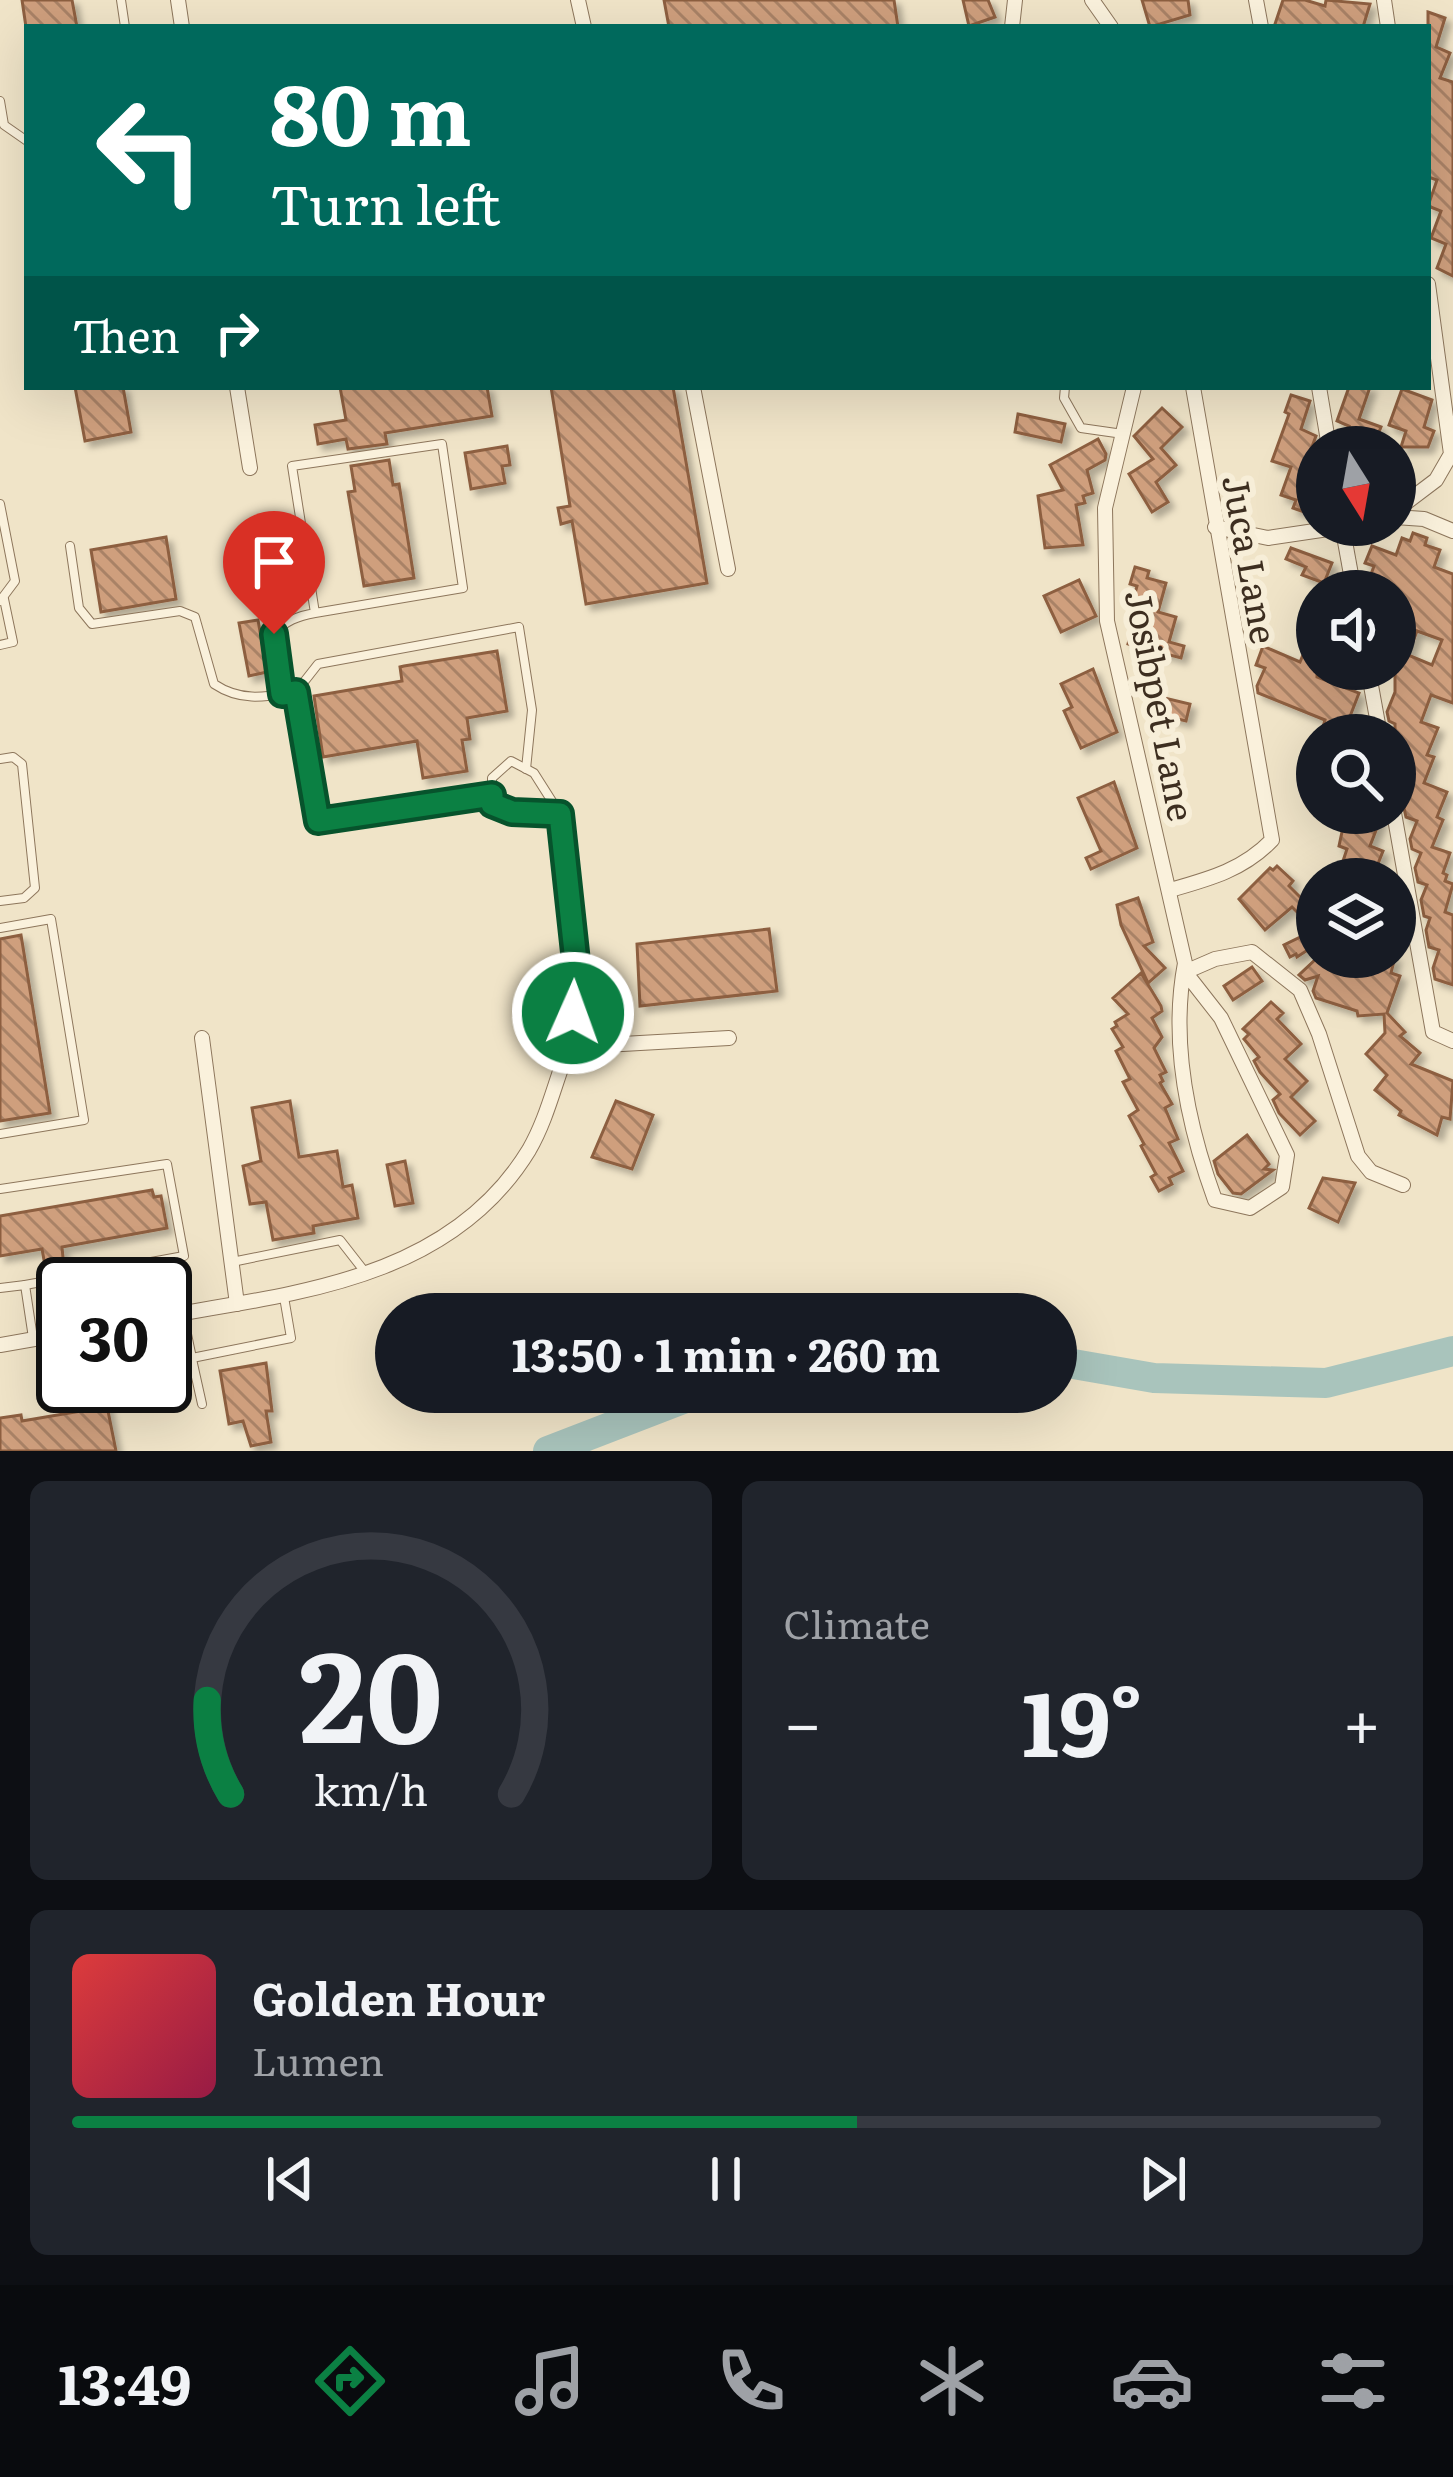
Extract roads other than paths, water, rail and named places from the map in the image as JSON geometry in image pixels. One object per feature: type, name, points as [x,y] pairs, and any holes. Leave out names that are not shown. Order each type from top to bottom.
[{"type":"street","points":[[1416,497],[1436,480],[1451,454],[1431,306]]},
{"type":"street","points":[[237,390],[250,468]]},
{"type":"street","points":[[694,390],[728,569]]},
{"type":"street","name":"Josibpet Lane","points":[[1133,390],[1105,508],[1107,621],[1185,968]]},
{"type":"street","name":"Juca Lane","points":[[1170,890],[1223,875],[1254,858],[1272,840],[1193,390]]},
{"type":"street","points":[[1320,390],[1326,426]]},
{"type":"street","points":[[1416,518],[1453,531]]},
{"type":"street","points":[[1215,527],[1268,538],[1296,534]]},
{"type":"street","points":[[192,1311],[284,1294],[396,1264],[440,1242],[503,1186],[538,1132],[568,1047],[578,980],[560,814]]},
{"type":"street","points":[[1398,834],[1433,1032],[1453,1041]]},
{"type":"street","points":[[1185,968],[1252,952],[1300,990],[1358,1156],[1371,1172],[1403,1185]]},
{"type":"street","points":[[1185,968],[1222,1018],[1287,1155],[1282,1187],[1250,1208],[1215,1200],[1190,1124],[1178,1003],[1185,968]]},
{"type":"street","points":[[202,1038],[237,1304]]},
{"type":"street","points":[[568,1047],[729,1038]]},
{"type":"street","points":[[0,1345],[36,1339]]},
{"type":"lane","points":[[0,101],[4,125],[24,139]]},
{"type":"lane","points":[[1064,390],[1081,428],[1123,434]]},
{"type":"lane","points":[[282,694],[274,634],[282,624],[315,613],[463,588],[442,443],[292,466],[315,613]]},
{"type":"lane","points":[[0,645],[13,642],[2,600],[15,581],[1,504]]},
{"type":"lane","points":[[70,546],[80,608],[92,625],[180,611],[195,617],[214,684],[230,695],[257,698],[296,692],[318,664],[519,627],[532,710],[526,769]]},
{"type":"lane","points":[[296,692],[318,821],[492,795]]},
{"type":"lane","points":[[0,759],[14,757],[22,764],[35,888],[24,898],[0,901]]},
{"type":"lane","points":[[511,761],[534,773],[560,814],[512,812],[492,804],[492,778],[511,761]]},
{"type":"lane","points":[[0,928],[51,919],[84,1120],[0,1134]]},
{"type":"lane","points":[[0,1190],[167,1164],[184,1256],[0,1288]]},
{"type":"lane","points":[[232,1262],[340,1240],[366,1274]]},
{"type":"lane","points":[[25,1285],[33,1340]]},
{"type":"lane","points":[[202,1404],[192,1358],[288,1340],[292,1334],[284,1294]]},
{"type":"waterway","points":[[1077,1365],[1154,1378],[1326,1383],[1453,1351]]},
{"type":"waterway","points":[[548,1451],[647,1413]]}]
